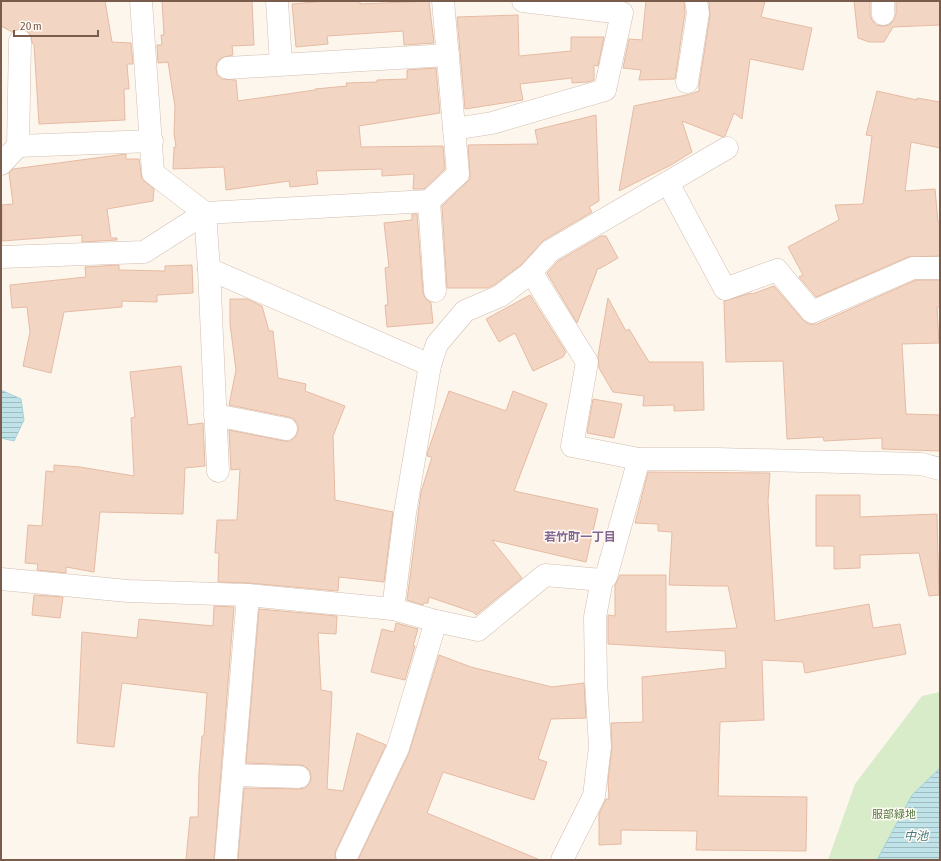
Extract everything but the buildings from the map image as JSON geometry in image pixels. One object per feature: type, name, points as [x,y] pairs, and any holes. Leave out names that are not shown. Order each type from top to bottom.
[{"type":"street","points":[[141,1],[152,141],[153,173],[205,213],[218,471]]},
{"type":"street","points":[[277,1],[281,64]]},
{"type":"street","points":[[1,257],[144,252],[205,213],[429,201],[458,174],[443,1]]},
{"type":"street","points":[[454,129],[492,123],[605,90],[622,14],[523,1]]},
{"type":"street","points":[[687,82],[698,13],[696,1]]},
{"type":"street","points":[[1,164],[18,146],[20,41]]},
{"type":"street","points":[[228,68],[448,55]]},
{"type":"street","points":[[18,146],[152,141]]},
{"type":"street","points":[[393,609],[405,513],[430,365],[436,344],[465,311],[500,296],[531,272],[550,251],[727,148]]},
{"type":"street","points":[[668,183],[725,289],[777,270],[812,312],[913,268],[940,268]]},
{"type":"street","points":[[429,201],[435,292]]},
{"type":"street","points":[[209,269],[430,365]]},
{"type":"street","points":[[531,272],[587,362],[572,446],[638,459],[921,464],[940,469]]},
{"type":"street","points":[[215,415],[286,429]]},
{"type":"street","points":[[562,860],[594,796],[600,747],[596,681],[595,617],[602,580],[606,577],[638,459]]},
{"type":"street","points":[[1,579],[128,591],[248,596],[393,609],[478,630],[545,575],[602,580]]},
{"type":"street","points":[[226,858],[248,596]]},
{"type":"street","points":[[348,855],[398,748],[436,620]]},
{"type":"street","points":[[233,775],[299,777]]},
{"type":"green space","name":"服部緑地","points":[[940,692],[940,860],[828,860],[855,784],[922,696]]},
{"type":"water","points":[[1,390],[21,399],[24,420],[14,441],[1,438]]},
{"type":"water","name":"中池","points":[[940,768],[940,860],[877,860],[912,795]]},
{"type":"district","name":"若竹町一丁目","points":[[580,537]]}]
